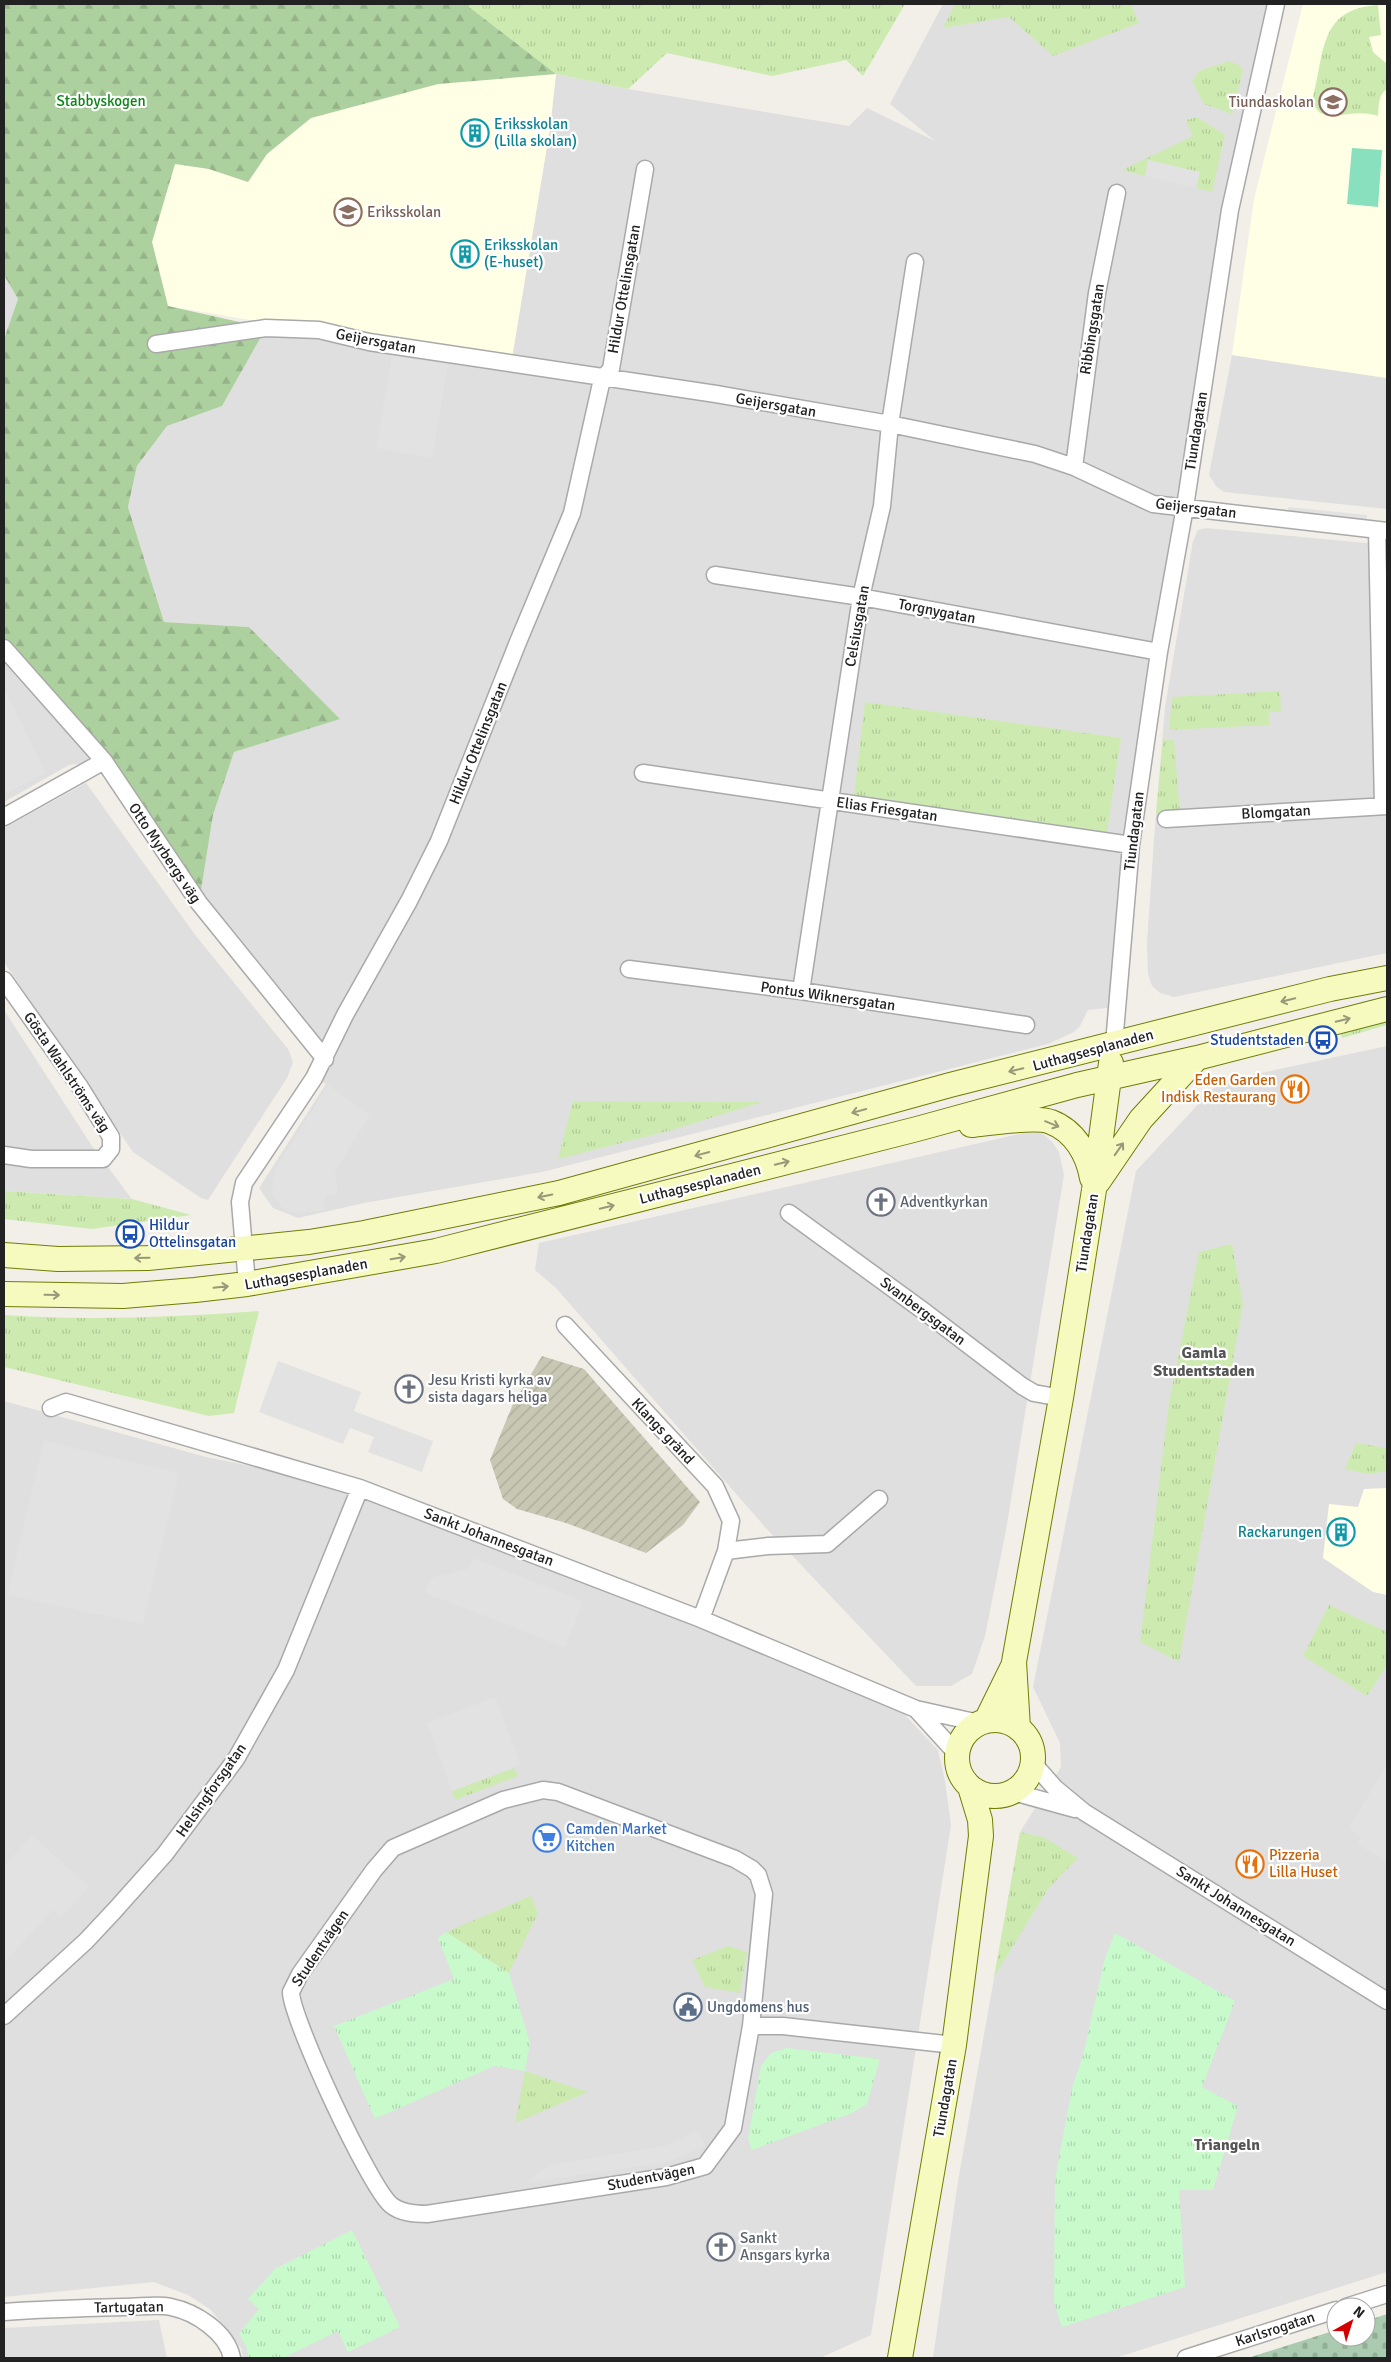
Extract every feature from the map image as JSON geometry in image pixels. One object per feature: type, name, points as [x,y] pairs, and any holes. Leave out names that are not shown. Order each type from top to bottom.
[{"type":"main road","name":"Luthagsesplanaden","points":[[4,1255],[58,1259],[148,1258],[243,1249],[364,1233],[560,1193],[950,1086],[1330,989],[1387,978]]},
{"type":"main road","name":"Luthagsesplanaden","points":[[4,1294],[123,1296],[247,1284],[436,1251],[917,1129],[1108,1078],[1197,1058],[1387,1009]]},
{"type":"main road","name":"Tiundagatan","points":[[1018,1728],[1014,1662],[1061,1398],[1094,1190],[1114,1044]]},
{"type":"main road","points":[[1094,1190],[1116,1152],[1140,1119],[1197,1058]]},
{"type":"main road","points":[[917,1129],[1016,1121],[1051,1121],[1073,1137],[1082,1147],[1090,1169],[1094,1190]]},
{"type":"main road","name":"Tiundagatan","points":[[982,1722],[1014,1662]]},
{"type":"main road","points":[[1004,1721],[1018,1728],[1030,1744],[1033,1763],[1027,1779],[1010,1793],[990,1795],[970,1787],[958,1768],[957,1754],[960,1742],[970,1729],[982,1722],[1004,1721]]},
{"type":"main road","name":"Tiundagatan","points":[[900,2358],[954,2045],[981,1836],[980,1820],[970,1787]]},
{"type":"main road","name":"Tiundagatan","points":[[981,1836],[996,1808],[1010,1793]]},
{"type":"street","name":"Tiundagatan","points":[[1114,1044],[1131,845],[1159,652],[1185,506],[1230,210],[1276,4]]},
{"type":"street","name":"Hildur Ottelinsgatan","points":[[247,1284],[240,1202],[244,1183],[325,1059],[345,1015],[409,901],[439,841],[518,642],[572,513],[602,379],[611,369],[645,169]]},
{"type":"street","name":"Ribbingsgatan","points":[[1074,467],[1097,293],[1117,193]]},
{"type":"street","name":"Celsiusgatan","points":[[801,991],[861,597],[882,506],[890,424],[916,262]]},
{"type":"street","name":"Geijersgatan","points":[[156,344],[266,328],[319,330],[419,355],[716,394],[890,424],[1035,454],[1074,467],[1153,504],[1185,506],[1382,531]]},
{"type":"street","points":[[1382,531],[1385,806]]},
{"type":"street","name":"Torgnygatan","points":[[715,575],[861,597],[1159,652]]},
{"type":"street","name":"Otto Myrbergs väg","points":[[4,648],[104,761],[199,904],[325,1059]]},
{"type":"street","points":[[4,817],[104,761]]},
{"type":"street","name":"Elias Friesgatan","points":[[643,773],[1131,845]]},
{"type":"street","name":"Blomgatan","points":[[1166,819],[1385,806]]},
{"type":"street","name":"Pontus Wiknersgatan","points":[[629,969],[801,991],[1026,1024]]},
{"type":"street","name":"Gösta Wahlströms väg","points":[[4,980],[80,1087],[111,1137],[110,1149],[103,1159],[31,1159],[4,1155]]},
{"type":"street","name":"Svanbergsgatan","points":[[789,1213],[925,1312],[1022,1386],[1034,1393],[1061,1398]]},
{"type":"street","name":"Klangs gränd","points":[[565,1325],[715,1486],[732,1521],[726,1552],[701,1619]]},
{"type":"street","name":"Sankt Johannesgatan","points":[[50,1408],[66,1402],[360,1488],[701,1619],[916,1709],[982,1722]]},
{"type":"street","name":"Helsingforsgatan","points":[[4,2016],[86,1941],[115,1910],[165,1854],[236,1759],[286,1670],[360,1488]]},
{"type":"street","points":[[726,1552],[768,1546],[827,1544],[879,1500]]},
{"type":"street","name":"Sankt Johannesgatan","points":[[916,1709],[957,1754]]},
{"type":"street","name":"Sankt Johannesgatan","points":[[1033,1763],[1055,1788],[1084,1812],[1387,2001]]},
{"type":"street","name":"Studentvägen","points":[[544,1790],[558,1792],[715,1850],[744,1864],[758,1875],[764,1894],[751,2026],[733,2128],[705,2166],[666,2177],[427,2214],[414,2214],[400,2211],[388,2202],[366,2171],[306,2039],[291,1992],[300,1974],[374,1870],[393,1848],[503,1800],[544,1790]]},
{"type":"street","name":"Sankt Johannesgatan","points":[[1010,1793],[1084,1812]]},
{"type":"street","points":[[751,2026],[783,2026],[954,2045]]},
{"type":"street","name":"Tartugatan","points":[[4,2312],[170,2306],[196,2316],[218,2333],[231,2353],[232,2358]]},
{"type":"street","name":"Karlsrogatan","points":[[1186,2358],[1326,2313]]},
{"type":"shaded area","points":[[943,4],[1276,4],[1230,210],[1116,1007],[1088,1010],[1080,1026],[1074,1032],[1048,1044],[542,1172],[364,1203],[298,1218],[273,1208],[259,1188],[326,1084],[314,1078],[319,1059],[284,1021],[199,903],[213,815],[234,752],[339,718],[249,627],[164,622],[128,507],[137,466],[167,426],[222,406],[266,328],[511,364],[550,128],[556,74],[628,89],[849,126],[867,108],[935,141],[890,104]]},
{"type":"shaded area","name":"Tiundaskolan","points":[[1303,4],[1387,4],[1387,378],[1232,355],[1254,199]]},
{"type":"shaded area","name":"Eriksskolan","points":[[556,74],[550,128],[511,364],[168,306],[152,242],[175,163],[209,169],[248,182],[267,154],[311,118],[438,84]]},
{"type":"shaded area","points":[[1148,160],[1200,172],[1196,188],[1145,176]]},
{"type":"shaded area","points":[[4,275],[18,299],[4,339]]},
{"type":"shaded area","points":[[392,355],[448,364],[432,458],[376,448]]},
{"type":"shaded area","points":[[1232,355],[1387,378],[1387,509],[1224,492],[1216,486],[1209,475]]},
{"type":"shaded area","points":[[1288,507],[1367,515],[1367,521],[1288,514]]},
{"type":"shaded area","points":[[1206,528],[1387,545],[1387,953],[1174,997],[1160,993],[1152,986],[1148,974],[1147,943],[1154,839],[1165,707],[1193,541],[1198,530]]},
{"type":"shaded area","points":[[4,648],[104,761],[69,765],[4,802]]},
{"type":"shaded area","points":[[6,692],[46,773],[4,794],[4,693]]},
{"type":"shaded area","points":[[86,783],[196,936],[288,1049],[293,1062],[287,1078],[208,1200],[201,1198],[133,1152],[4,962],[4,828]]},
{"type":"shaded area","points":[[4,1010],[92,1146],[132,1199],[4,1191]]},
{"type":"shaded area","points":[[1387,1046],[1387,2272],[1115,2358],[933,2358],[958,2181],[1020,1832],[1061,1767],[1060,1743],[1033,1687],[1136,1171],[1219,1082]]},
{"type":"shaded area","points":[[328,1085],[370,1115],[335,1171],[338,1194],[325,1196],[324,1210],[300,1213],[285,1211],[273,1196],[272,1182],[277,1166]]},
{"type":"shaded area","points":[[1024,1133],[1042,1133],[1052,1142],[1059,1152],[1064,1175],[1006,1530],[985,1636],[972,1674],[951,1686],[916,1686],[765,1527],[556,1288],[535,1270],[539,1243]]},
{"type":"shaded area","points":[[542,1356],[584,1369],[700,1502],[683,1525],[646,1553],[566,1523],[517,1509],[503,1499],[490,1460],[513,1404]]},
{"type":"shaded area","points":[[278,1361],[361,1392],[354,1411],[433,1441],[422,1472],[368,1452],[374,1437],[350,1428],[343,1444],[259,1412]]},
{"type":"shaded area","points":[[4,1401],[206,1457],[360,1488],[889,1698],[938,1750],[945,1781],[951,1825],[871,2335],[820,2358],[243,2358],[241,2348],[211,2310],[188,2295],[154,2282],[4,2297]]},
{"type":"shaded area","points":[[44,1441],[179,1473],[143,1624],[7,1595]]},
{"type":"shaded area","points":[[1387,1488],[1387,1595],[1373,1592],[1323,1558],[1329,1504],[1358,1507],[1364,1489]]},
{"type":"shaded area","points":[[473,1558],[583,1601],[565,1647],[425,1593],[431,1578],[468,1569]]},
{"type":"shaded area","points":[[495,1697],[521,1765],[452,1791],[427,1723]]},
{"type":"shaded area","points":[[1387,1764],[1387,1862],[1357,1844],[1362,1836],[1349,1828]]},
{"type":"shaded area","points":[[32,1835],[89,1887],[61,1917],[53,1910],[4,1963],[4,1866]]},
{"type":"shaded area","points":[[698,2130],[705,2146],[669,2162],[531,2182],[536,2173],[554,2164],[665,2146]]},
{"type":"shaded area","points":[[159,2320],[167,2358],[4,2358],[4,2328]]},
{"type":"green space","name":"Stabbyskogen","points":[[4,4],[469,4],[469,7],[556,74],[438,84],[311,118],[267,154],[248,182],[209,169],[175,164],[152,242],[168,306],[266,328],[222,406],[167,426],[137,466],[128,507],[164,622],[249,627],[340,719],[234,752],[213,815],[199,903],[104,761],[4,648],[4,339],[18,299],[4,275]]},
{"type":"green space","points":[[469,4],[905,4],[863,76],[846,60],[772,76],[667,53],[628,89],[556,74],[469,7]]},
{"type":"green space","points":[[955,4],[1131,4],[1139,23],[1053,56],[1009,17],[943,28]]},
{"type":"green space","points":[[1378,5],[1381,35],[1369,37],[1373,52],[1387,64],[1387,89],[1380,97],[1378,116],[1362,113],[1328,115],[1320,113],[1313,105],[1313,97],[1323,49],[1328,35],[1335,24],[1345,15],[1359,8]]},
{"type":"green space","points":[[1229,61],[1239,65],[1243,70],[1232,114],[1204,104],[1192,81],[1199,71]]},
{"type":"green space","points":[[1197,117],[1225,135],[1212,192],[1196,188],[1199,172],[1149,161],[1145,176],[1122,170],[1193,136],[1186,120]]},
{"type":"green space","points":[[1352,148],[1382,150],[1378,207],[1347,204]]},
{"type":"green space","points":[[1280,691],[1281,712],[1269,712],[1269,725],[1169,730],[1172,697]]},
{"type":"green space","points":[[865,702],[1121,738],[1107,832],[854,796]]},
{"type":"green space","points":[[1163,740],[1174,740],[1180,814],[1156,814]]},
{"type":"green space","points":[[1387,1015],[1387,1025],[1342,1038],[1339,1028]]},
{"type":"green space","points":[[573,1101],[762,1102],[672,1130],[558,1159]]},
{"type":"green space","points":[[4,1191],[132,1199],[191,1215],[92,1229],[4,1219]]},
{"type":"green space","points":[[1232,1244],[1243,1304],[1179,1662],[1140,1642],[1169,1403],[1199,1252]]},
{"type":"green space","points":[[259,1311],[234,1413],[209,1416],[4,1367],[4,1315],[68,1318],[132,1317]]},
{"type":"green space","points":[[1356,1443],[1387,1448],[1387,1471],[1368,1474],[1345,1469]]},
{"type":"green space","points":[[1329,1605],[1387,1632],[1387,1665],[1367,1696],[1303,1656]]},
{"type":"green space","points":[[514,1768],[518,1776],[455,1800],[452,1791]]},
{"type":"green space","points":[[1020,1832],[1043,1837],[1078,1858],[1048,1889],[994,1977]]},
{"type":"green space","points":[[531,1896],[538,1913],[509,1973],[446,1932]]},
{"type":"green space","points":[[446,1932],[509,1973],[530,2043],[525,2071],[494,2066],[375,2119],[334,2026],[454,1979],[438,1938]]},
{"type":"green space","points":[[1115,1933],[1235,2001],[1202,2087],[1238,2106],[1213,2190],[1179,2190],[1185,2287],[1062,2327],[1054,2302],[1055,2179],[1072,2088],[1083,2055],[1105,1958]]},
{"type":"green space","points":[[728,1946],[747,1952],[740,1993],[705,1987],[692,1960]]},
{"type":"green space","points":[[787,2048],[880,2059],[867,2104],[852,2113],[752,2150],[748,2139],[761,2066],[771,2053]]},
{"type":"green space","points":[[525,2071],[587,2092],[588,2092],[515,2123]]},
{"type":"green space","points":[[352,2230],[400,2327],[348,2352],[338,2331],[283,2358],[249,2358],[246,2346],[239,2334],[259,2309],[248,2299],[275,2269]]},
{"type":"green space","points":[[1387,2314],[1387,2358],[1248,2358],[1326,2333],[1326,2347],[1376,2347],[1376,2318]]},
{"type":"place","name":"Tiundaskolan","points":[[1333,102]]},
{"type":"place","name":"Eriksskolan (Lilla skolan)","points":[[475,133]]},
{"type":"place","name":"Eriksskolan","points":[[348,212]]},
{"type":"place","name":"Eriksskolan (E-huset)","points":[[465,254]]},
{"type":"place","name":"Studentstaden","points":[[1323,1040]]},
{"type":"place","name":"Eden Garden Indisk Restaurang","points":[[1295,1089]]},
{"type":"place","name":"Adventkyrkan","points":[[881,1202]]},
{"type":"place","name":"Hildur Ottelinsgatan","points":[[130,1234]]},
{"type":"place","name":"Jesu Kristi kyrka av sista dagars heliga","points":[[409,1389]]},
{"type":"place","name":"Rackarungen","points":[[1341,1532]]},
{"type":"place","name":"Camden Market Kitchen","points":[[547,1838]]},
{"type":"place","name":"Pizzeria Lilla Huset","points":[[1250,1864]]},
{"type":"place","name":"Ungdomens hus","points":[[688,2007]]},
{"type":"place","name":"Sankt Ansgars kyrka","points":[[721,2247]]},
{"type":"district","name":"Gamla Studentstaden","points":[[1204,1361]]},
{"type":"district","name":"Triangeln","points":[[1227,2144]]}]
